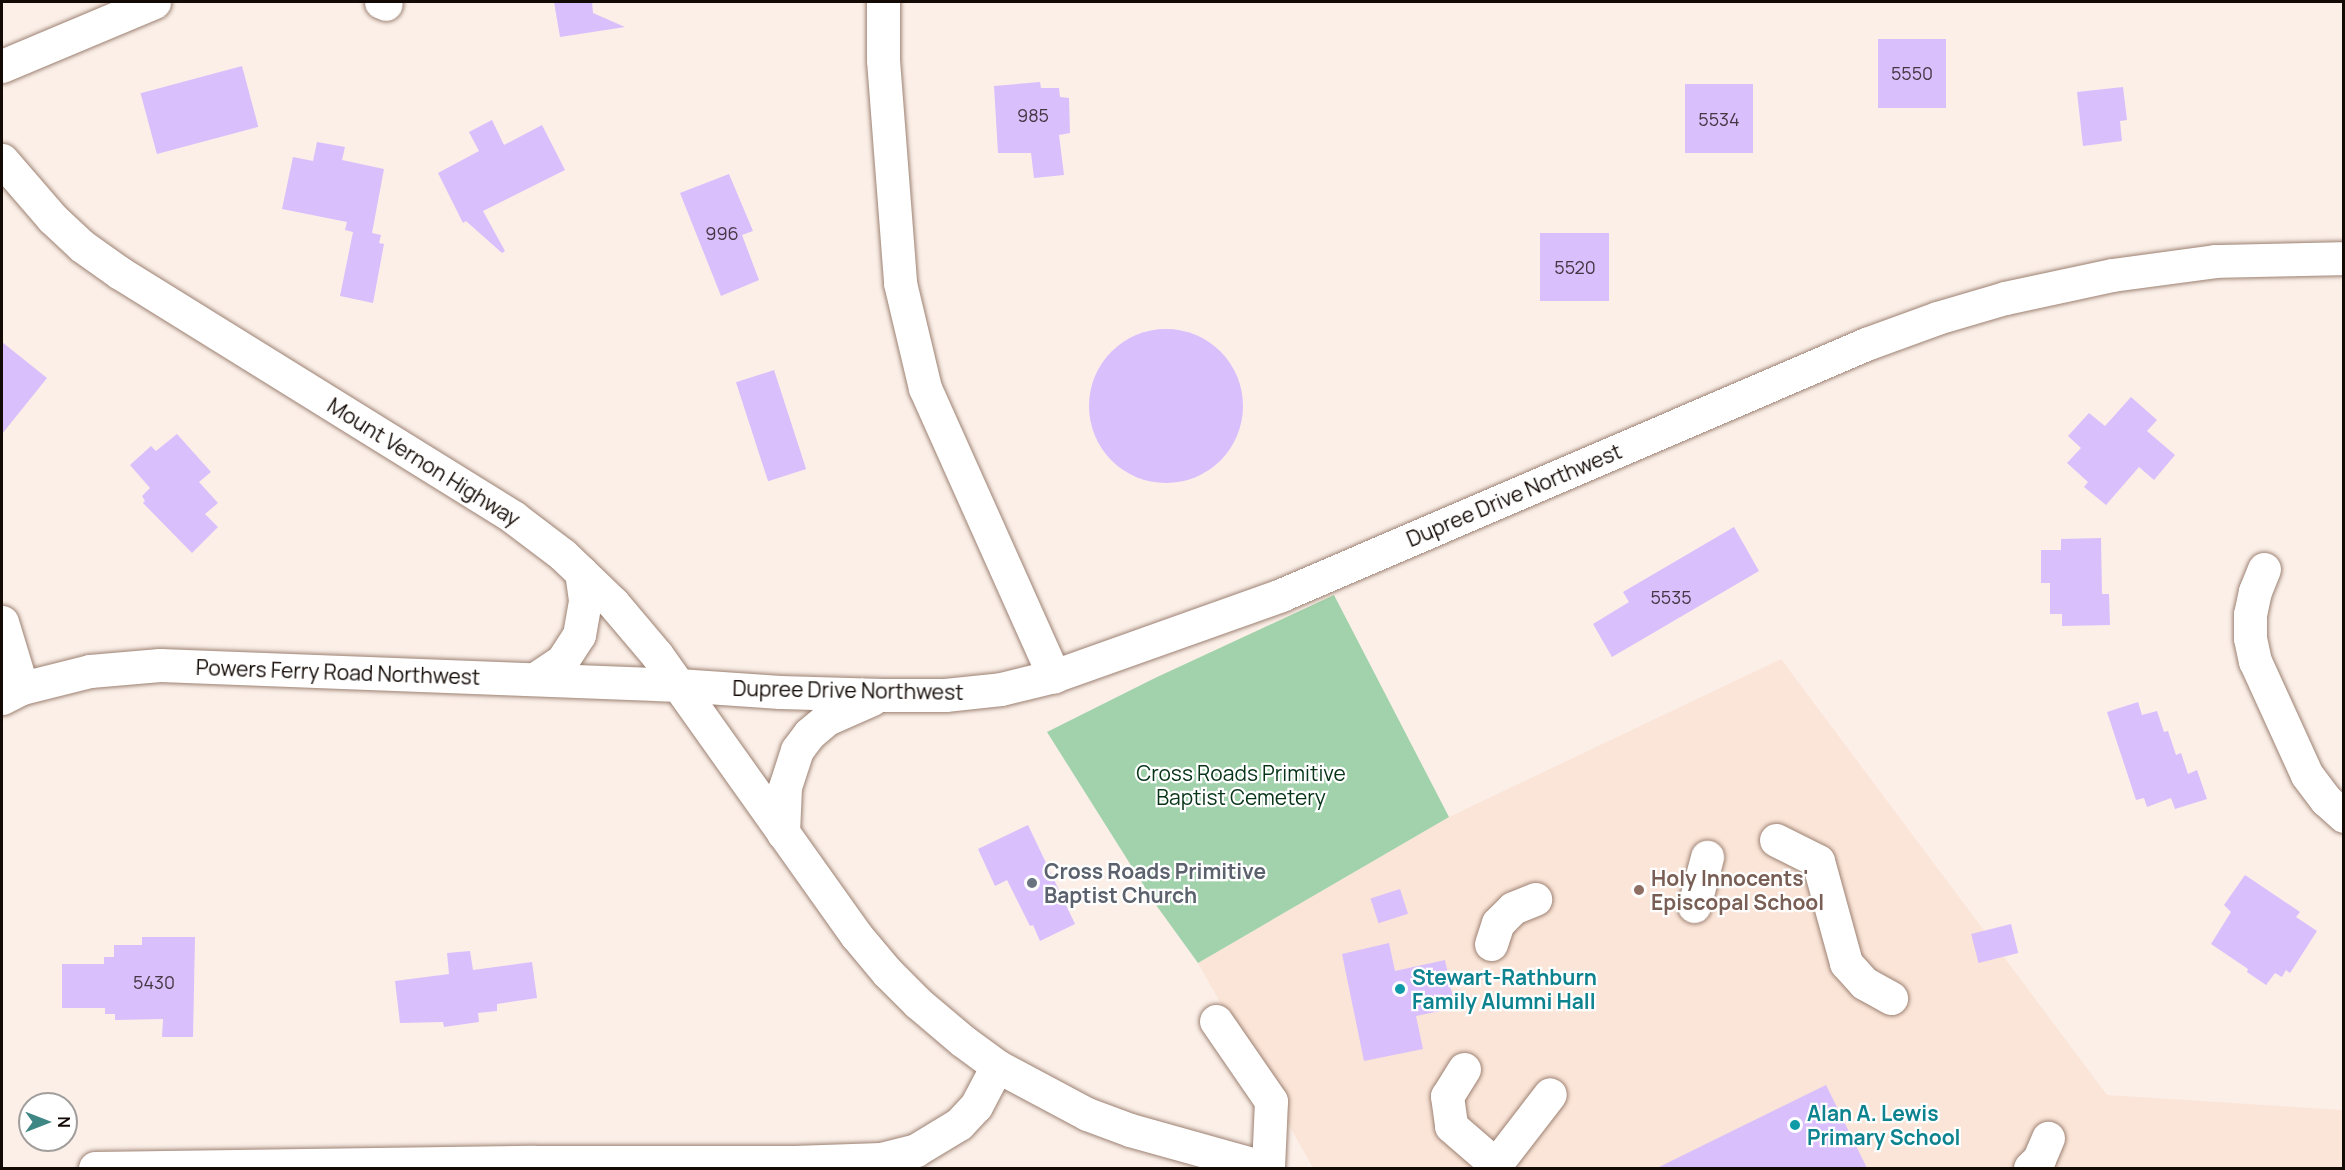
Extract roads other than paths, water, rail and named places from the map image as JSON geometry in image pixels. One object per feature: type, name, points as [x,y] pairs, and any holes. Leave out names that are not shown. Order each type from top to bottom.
[{"type":"street","points":[[2,66],[154,2]]},
{"type":"street","points":[[882,2],[883,60],[900,283],[925,388],[1054,676]]},
{"type":"street","name":"Mount Vernon Highway","points":[[2,160],[52,218],[82,246],[120,273],[513,517],[581,572],[635,628],[678,684],[811,873],[887,972],[918,1003],[997,1066]]},
{"type":"street","name":"Dupree Drive Northwest","points":[[678,684],[780,692],[883,695],[974,692],[1054,676],[1281,595],[1858,347],[1937,318],[2005,298],[2112,275],[2216,261],[2343,258]]},
{"type":"street","points":[[2264,569],[2254,591],[2250,614],[2250,638],[2254,661],[2307,775],[2326,800],[2343,816]]},
{"type":"street","points":[[535,679],[562,661],[579,635],[584,618],[585,600],[581,572]]},
{"type":"street","points":[[2,622],[12,693]]},
{"type":"street","name":"Powers Ferry Road Northwest","points":[[12,693],[90,671],[160,665],[678,684]]},
{"type":"street","points":[[783,833],[785,787],[796,750],[809,734],[827,719],[883,695]]},
{"type":"street","points":[[1776,840],[1818,861],[1846,963],[1864,983],[1891,998]]},
{"type":"street","points":[[1694,906],[1707,857]]},
{"type":"street","points":[[1491,944],[1498,923],[1513,908],[1535,898]]},
{"type":"street","points":[[95,1168],[534,1162],[793,1165],[881,1159],[916,1150],[959,1124],[976,1106],[997,1066],[1042,1092],[1109,1122],[1267,1168],[1271,1101],[1216,1021]]},
{"type":"street","points":[[1464,1069],[1447,1096],[1451,1126],[1494,1166],[1550,1094]]},
{"type":"street","points":[[2030,1168],[2039,1159],[2048,1138]]},
{"type":"place","name":"Cross Roads Primitive Baptist Church","points":[[1032,883]]},
{"type":"place","name":"Holy Innocents' Episcopal School","points":[[1639,890]]},
{"type":"place","name":"Stewart-Rathburn Family Alumni Hall","points":[[1400,989]]},
{"type":"place","name":"Alan A. Lewis Primary School","points":[[1795,1125]]},
{"type":"park label","name":"Cross Roads Primitive Baptist Cemetery","points":[[1241,785]]}]
